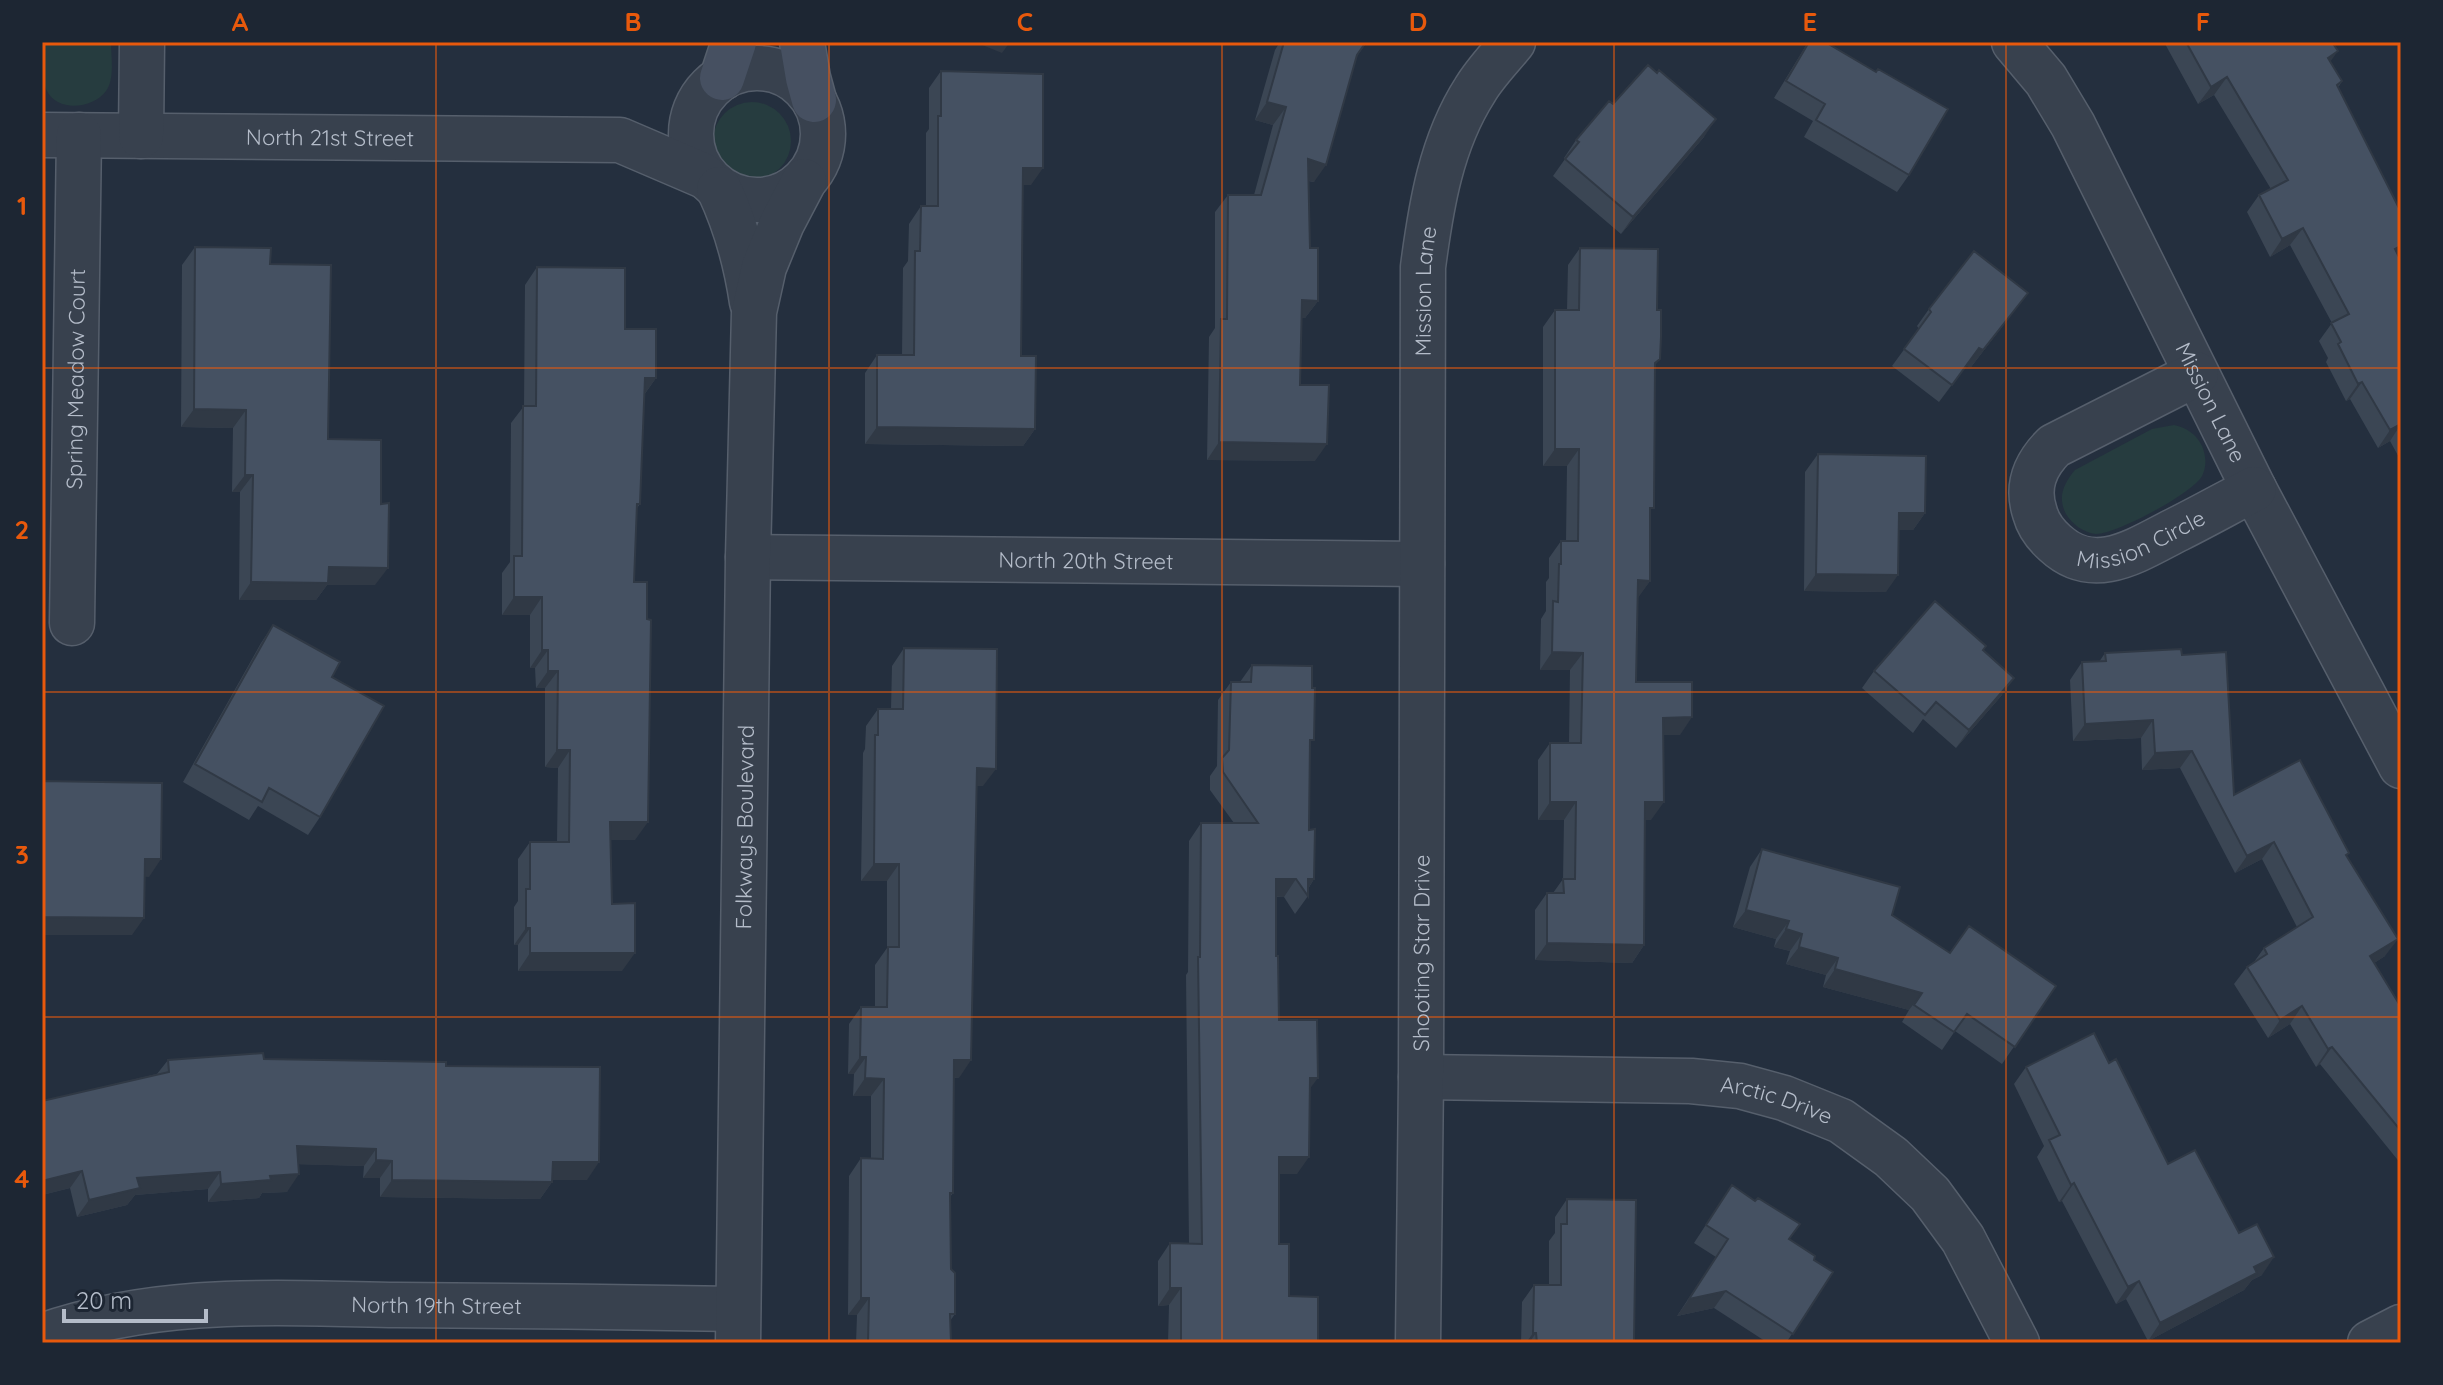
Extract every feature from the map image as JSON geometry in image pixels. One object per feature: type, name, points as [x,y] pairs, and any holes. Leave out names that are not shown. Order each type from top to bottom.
[{"type":"street","points":[[141,136],[142,42]]},
{"type":"street","points":[[802,42],[808,78],[823,125],[818,161],[804,181],[784,195],[764,200],[740,198],[712,182],[692,149],[690,137],[694,114],[720,71],[773,69],[796,80],[814,100]]},
{"type":"street","name":"Mission Lane","points":[[1422,564],[1423,267],[1432,203],[1448,144],[1461,116],[1475,89],[1513,42]]},
{"type":"street","name":"Mission Lane","points":[[2014,42],[2046,80],[2073,125],[2254,489],[2401,766]]},
{"type":"street","name":"North 21st Street","points":[[620,140],[662,120],[720,71]]},
{"type":"street","name":"North 21st Street","points":[[60,135],[620,140],[712,182]]},
{"type":"street","name":"Spring Meadow Court","points":[[60,135],[72,623]]},
{"type":"street","name":"Folkways Boulevard","points":[[738,1326],[754,312],[764,267],[804,181]]},
{"type":"street","name":"Folkways Boulevard","points":[[712,182],[730,212],[743,254],[754,312]]},
{"type":"street","name":"Mission Circle","points":[[2196,374],[2054,446],[2040,461],[2033,478],[2033,508],[2037,520],[2050,539],[2068,554],[2088,560],[2112,559],[2136,551],[2254,489]]},
{"type":"street","name":"North 20th Street","points":[[748,557],[1422,564]]},
{"type":"street","name":"Shooting Star Drive","points":[[1418,1343],[1422,564]]},
{"type":"street","name":"Arctic Drive","points":[[1421,1077],[1703,1082],[1740,1086],[1784,1098],[1841,1121],[1891,1157],[1930,1194],[1963,1239],[2017,1343]]},
{"type":"street","name":"North 19th Street","points":[[42,1336],[95,1320],[153,1309],[226,1303],[738,1326]]},
{"type":"street","points":[[2370,1343],[2401,1327]]},
{"type":"green space","points":[[42,42],[111,42],[112,74],[106,91],[93,102],[75,106],[52,98],[43,80]]},
{"type":"green space","points":[[752,102],[767,105],[784,119],[791,141],[788,156],[774,173],[752,180],[737,177],[720,163],[713,141],[716,126],[730,109]]},
{"type":"green space","points":[[2174,425],[2194,435],[2203,450],[2205,469],[2195,484],[2153,512],[2106,532],[2087,532],[2072,521],[2063,508],[2062,496],[2075,470],[2152,429]]},
{"type":"building","points":[[1284,42],[1366,42],[1357,55],[1326,165],[1308,159],[1310,248],[1318,248],[1318,301],[1302,300],[1300,385],[1329,385],[1327,444],[1219,442],[1221,319],[1227,319],[1228,195],[1261,195],[1286,107],[1267,102]]},
{"type":"building","points":[[1809,42],[1825,42],[1948,109],[1909,175],[1816,120],[1825,104],[1786,81]]},
{"type":"building","points":[[2186,42],[2332,42],[2338,51],[2328,58],[2342,81],[2337,85],[2401,212],[2401,246],[2395,249],[2401,261],[2401,424],[2390,430],[2362,382],[2358,384],[2338,344],[2341,342],[2331,323],[2349,314],[2303,228],[2282,239],[2259,195],[2288,180],[2227,77],[2211,87]]},
{"type":"building","points":[[1648,65],[1657,73],[1659,70],[1716,119],[1633,217],[1565,159],[1579,142],[1576,140],[1609,101],[1613,104]]},
{"type":"building","points":[[941,71],[1043,74],[1043,168],[1023,168],[1021,356],[1036,356],[1035,429],[877,427],[877,355],[914,355],[915,251],[920,251],[921,206],[938,206]]},
{"type":"building","points":[[195,247],[271,248],[270,264],[331,265],[328,439],[381,440],[381,504],[389,503],[388,568],[329,567],[328,583],[251,582],[253,475],[245,475],[246,410],[194,409]]},
{"type":"building","points":[[1580,248],[1658,249],[1657,310],[1661,310],[1661,337],[1660,359],[1655,363],[1654,508],[1650,508],[1650,581],[1638,580],[1636,682],[1692,682],[1692,717],[1663,718],[1664,802],[1645,802],[1644,945],[1547,943],[1547,893],[1564,893],[1563,879],[1575,879],[1576,802],[1550,802],[1550,743],[1581,743],[1583,653],[1552,652],[1553,601],[1558,602],[1561,541],[1578,541],[1579,449],[1555,449],[1555,310],[1579,310]]},
{"type":"building","points":[[1974,251],[2028,293],[1983,350],[1979,348],[1952,385],[1904,349],[1931,312],[1929,309]]},
{"type":"building","points":[[537,267],[625,268],[625,329],[656,329],[656,378],[645,378],[634,582],[647,582],[647,619],[651,620],[648,822],[610,822],[612,904],[635,903],[635,953],[530,953],[530,928],[526,928],[530,842],[569,842],[570,750],[557,750],[558,671],[548,671],[548,650],[542,650],[542,597],[514,597],[514,556],[522,556],[523,406],[536,406]]},
{"type":"building","points":[[1818,454],[1926,456],[1925,513],[1899,513],[1898,575],[1816,574]]},
{"type":"building","points":[[1935,601],[1986,646],[1983,650],[2014,678],[1969,730],[1936,702],[1925,715],[1874,671]]},
{"type":"building","points":[[273,625],[340,662],[332,677],[384,706],[320,817],[269,788],[262,802],[195,764]]},
{"type":"building","points":[[904,648],[997,649],[996,769],[977,768],[971,1060],[954,1060],[953,1193],[950,1193],[955,1314],[950,1314],[951,1343],[868,1343],[869,1298],[861,1298],[861,1158],[883,1159],[884,1079],[865,1078],[866,1057],[860,1057],[861,1007],[887,1007],[888,947],[899,947],[899,864],[874,864],[875,735],[878,735],[878,709],[903,709]]},
{"type":"building","points":[[2181,649],[2182,655],[2226,652],[2234,795],[2300,760],[2349,853],[2346,855],[2398,939],[2370,956],[2401,1007],[2401,1131],[2332,1047],[2328,1049],[2302,1006],[2280,1020],[2247,967],[2267,954],[2264,948],[2313,917],[2274,842],[2247,856],[2192,751],[2155,753],[2153,720],[2085,724],[2082,662],[2106,661],[2105,653]]},
{"type":"building","points":[[1252,665],[1312,666],[1312,688],[1315,688],[1314,740],[1310,740],[1309,830],[1315,829],[1314,879],[1308,879],[1308,896],[1296,879],[1276,879],[1276,956],[1279,1020],[1317,1020],[1318,1078],[1310,1078],[1309,1157],[1279,1157],[1279,1244],[1289,1244],[1289,1296],[1318,1297],[1318,1343],[1181,1343],[1181,1288],[1170,1288],[1170,1243],[1202,1244],[1198,957],[1201,823],[1258,823],[1223,772],[1222,758],[1229,750],[1231,682],[1251,682]]},
{"type":"building","points":[[42,781],[162,783],[161,859],[145,859],[144,918],[42,917]]},
{"type":"building","points":[[1762,849],[1900,887],[1892,915],[1950,953],[1969,926],[2056,986],[2015,1047],[1967,1014],[1954,1032],[1914,1005],[1922,993],[1835,969],[1838,958],[1799,947],[1802,934],[1786,929],[1789,921],[1746,910]]},
{"type":"building","points":[[2094,1033],[2109,1063],[2116,1059],[2168,1164],[2195,1150],[2239,1233],[2257,1224],[2274,1257],[2254,1267],[2257,1273],[2160,1323],[2139,1281],[2128,1287],[2074,1183],[2071,1185],[2049,1140],[2060,1135],[2026,1067]]},
{"type":"building","points":[[263,1053],[264,1059],[446,1062],[446,1066],[600,1067],[599,1162],[553,1162],[552,1182],[392,1180],[392,1161],[376,1160],[376,1149],[297,1146],[299,1174],[270,1176],[271,1180],[221,1184],[220,1172],[137,1178],[140,1188],[89,1200],[82,1171],[42,1181],[42,1101],[169,1072],[168,1060]]},
{"type":"building","points":[[1732,1185],[1755,1201],[1758,1198],[1800,1224],[1789,1239],[1833,1272],[1793,1334],[1726,1291],[1689,1299],[1728,1239],[1706,1225]]},
{"type":"building","points":[[1567,1199],[1636,1200],[1634,1343],[1537,1343],[1536,1333],[1533,1333],[1534,1285],[1561,1285],[1561,1224],[1567,1224]]}]
